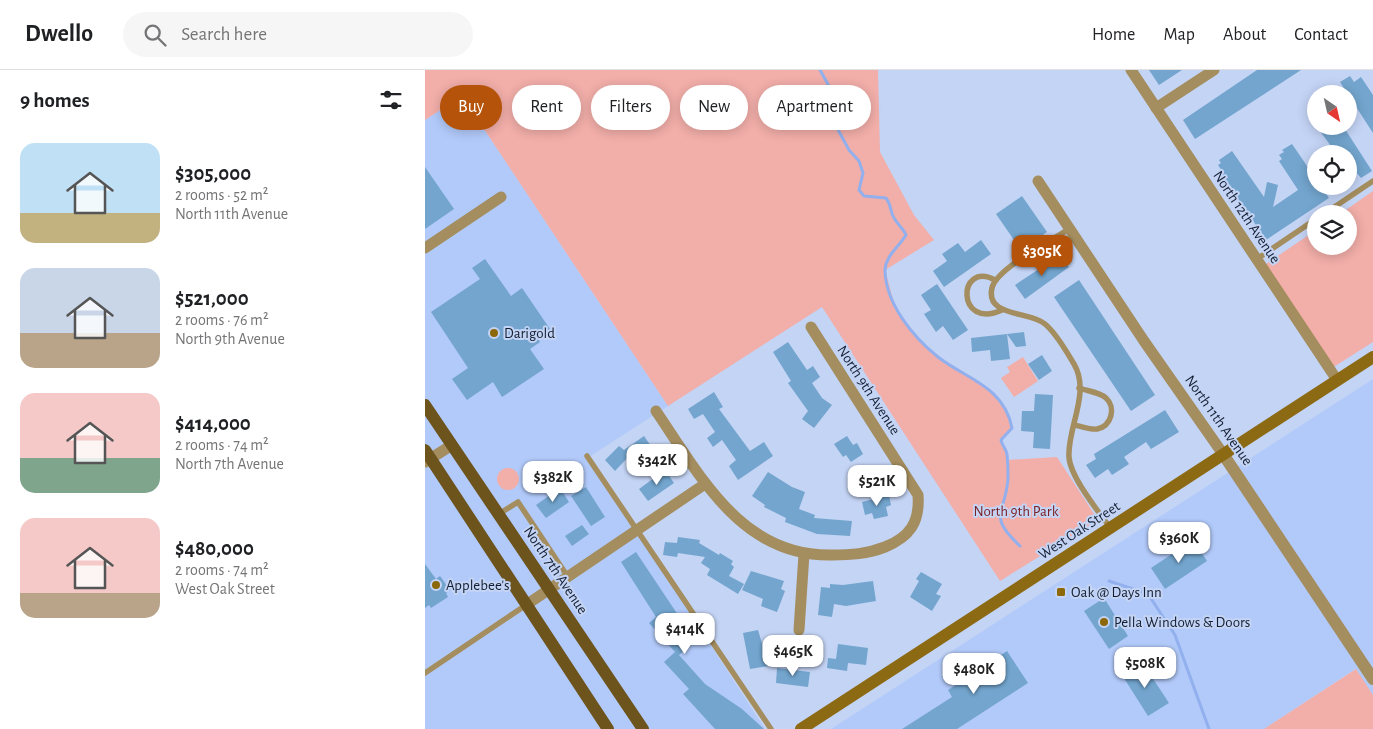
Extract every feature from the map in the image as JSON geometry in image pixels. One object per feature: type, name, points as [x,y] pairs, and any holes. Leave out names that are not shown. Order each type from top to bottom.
[{"type":"main road","name":"West Oak Street","points":[[801,729],[1373,357]]},
{"type":"main road","name":"North 7th Avenue","points":[[425,405],[643,729]]},
{"type":"main road","points":[[427,457],[608,729]]},
{"type":"street","name":"North 12th Avenue","points":[[1131,70],[1337,380]]},
{"type":"street","points":[[1156,108],[1214,70]]},
{"type":"street","name":"North 11th Avenue","points":[[1038,181],[1373,679]]},
{"type":"street","points":[[425,248],[501,197]]},
{"type":"street","name":"North 9th Avenue","points":[[656,411],[705,484],[729,511],[761,538],[793,552],[805,554],[866,554],[887,546],[911,530],[919,512],[918,495],[811,327]]},
{"type":"street","points":[[427,457],[452,445]]},
{"type":"street","points":[[526,605],[705,484]]},
{"type":"street","points":[[799,630],[805,554]]},
{"type":"lane","points":[[1338,205],[1373,181]]},
{"type":"lane","points":[[1257,259],[1307,225]]},
{"type":"lane","points":[[1069,229],[1001,274],[995,280],[992,287],[993,300],[1002,310],[1032,316],[1051,330],[1075,366],[1079,388],[1069,458],[1073,471],[1111,529]]},
{"type":"lane","points":[[995,280],[989,277],[975,279],[967,286],[965,297],[970,307],[983,313],[996,313],[1002,310]]},
{"type":"lane","points":[[1074,425],[1097,429],[1107,423],[1112,413],[1106,398],[1079,388]]},
{"type":"lane","points":[[587,456],[771,729]]},
{"type":"lane","points":[[499,514],[518,502],[568,577]]},
{"type":"lane","points":[[425,674],[526,605]]},
{"type":"shaded area","points":[[440,110],[440,130],[485,130],[668,406],[589,457],[765,729],[425,729],[425,120]]},
{"type":"shaded area","points":[[1373,379],[1373,695],[1355,669],[1264,729],[831,729]]},
{"type":"green space","name":"North 9th Park","points":[[425,70],[878,70],[880,152],[914,215],[934,240],[885,270],[893,299],[902,320],[931,352],[984,386],[1002,404],[1012,428],[1001,441],[1007,453],[1007,460],[1057,457],[1098,520],[1000,581],[822,307],[668,406],[485,130],[502,130],[502,85],[440,85],[440,110],[425,120]]},
{"type":"green space","points":[[1373,191],[1373,342],[1332,368],[1263,266],[1307,236],[1307,255],[1357,255],[1357,205],[1353,205]]},
{"type":"green space","points":[[1023,357],[1038,381],[1014,397],[1001,378],[1010,372],[1007,367]]},
{"type":"green space","points":[[508,468],[516,471],[519,479],[516,487],[508,490],[500,487],[497,479],[500,471]]},
{"type":"green space","points":[[1356,669],[1373,695],[1373,729],[1264,729]]},
{"type":"building","points":[[1149,70],[1182,70],[1159,85]]},
{"type":"building","points":[[1257,70],[1301,70],[1195,139],[1183,120]]},
{"type":"building","points":[[1350,76],[1354,82],[1361,77],[1373,95],[1373,133],[1357,108],[1357,85],[1342,85],[1340,82]]},
{"type":"building","points":[[1323,135],[1349,135],[1355,145],[1330,145]]},
{"type":"building","points":[[1292,144],[1307,166],[1307,195],[1327,195],[1329,198],[1318,205],[1307,205],[1307,213],[1266,240],[1220,172],[1222,171],[1218,165],[1221,163],[1219,160],[1232,151],[1264,197],[1267,182],[1278,185],[1273,207],[1298,190],[1279,161],[1282,159],[1279,155],[1284,152],[1282,150]]},
{"type":"building","points":[[1357,148],[1372,171],[1361,178],[1357,173]]},
{"type":"building","points":[[425,167],[454,209],[425,229]]},
{"type":"building","points":[[1022,196],[1047,232],[1021,250],[996,214]]},
{"type":"building","points":[[981,240],[991,254],[944,287],[933,271],[947,261],[942,254],[958,243],[965,252]]},
{"type":"building","points":[[1060,255],[1069,267],[1025,299],[1015,285]]},
{"type":"building","name":"Darigold","points":[[485,259],[511,296],[522,288],[550,329],[537,337],[540,342],[530,349],[544,369],[502,397],[493,382],[467,400],[452,379],[468,368],[431,312],[480,279],[472,268]]},
{"type":"building","points":[[1079,280],[1155,395],[1131,411],[1054,297]]},
{"type":"building","points":[[937,284],[968,330],[953,340],[943,326],[936,332],[924,314],[931,310],[921,295]]},
{"type":"building","points":[[1024,332],[1026,346],[1016,347],[1007,334]]},
{"type":"building","points":[[1007,334],[1010,359],[991,361],[990,350],[972,352],[971,338]]},
{"type":"building","points":[[788,342],[807,370],[813,366],[820,377],[812,383],[822,398],[832,405],[814,428],[802,419],[808,411],[788,383],[791,381],[773,352]]},
{"type":"building","points":[[1042,355],[1052,371],[1039,380],[1028,364]]},
{"type":"building","points":[[714,392],[723,407],[719,409],[750,451],[764,442],[773,456],[738,480],[729,466],[736,460],[722,440],[713,447],[707,438],[715,432],[703,414],[694,419],[688,409]]},
{"type":"building","points":[[1035,394],[1053,395],[1050,449],[1033,448],[1034,432],[1021,431],[1022,411],[1034,411]]},
{"type":"building","points":[[1165,410],[1179,432],[1151,449],[1146,442],[1124,457],[1129,464],[1112,475],[1108,469],[1095,478],[1086,465],[1096,459],[1094,454]]},
{"type":"building","points":[[644,436],[653,449],[649,451],[653,457],[642,464],[633,452],[615,471],[605,460],[619,446],[624,450]]},
{"type":"building","points":[[847,436],[853,445],[857,443],[863,454],[851,462],[846,455],[843,457],[834,444]]},
{"type":"building","points":[[665,470],[674,483],[648,501],[639,489]]},
{"type":"building","points":[[768,472],[792,487],[805,492],[799,509],[815,515],[814,518],[852,521],[850,536],[817,534],[785,522],[786,518],[764,507],[765,505],[752,496]]},
{"type":"building","points":[[586,487],[605,517],[591,526],[571,496]]},
{"type":"building","points":[[560,488],[569,502],[546,518],[536,505]]},
{"type":"building","points":[[889,495],[891,505],[886,507],[888,516],[874,519],[872,513],[865,515],[862,502]]},
{"type":"building","points":[[582,525],[589,534],[572,546],[565,536]]},
{"type":"building","points":[[678,537],[700,540],[699,543],[733,561],[731,564],[734,567],[729,576],[744,584],[738,594],[707,575],[710,569],[701,563],[705,557],[678,553],[677,557],[663,555],[665,542],[677,543]]},
{"type":"building","points":[[1193,540],[1207,561],[1165,589],[1151,568]]},
{"type":"building","points":[[636,552],[682,621],[671,629],[688,647],[679,655],[705,684],[742,709],[764,729],[715,729],[683,694],[689,689],[664,662],[675,652],[649,623],[656,617],[621,562]]},
{"type":"building","name":"Applebee's","points":[[425,564],[436,579],[440,576],[450,590],[446,593],[448,597],[431,608],[429,605],[425,608]]},
{"type":"building","points":[[751,571],[784,581],[781,589],[785,591],[777,612],[761,606],[763,599],[742,590]]},
{"type":"building","points":[[921,572],[942,584],[936,594],[941,596],[932,611],[910,597],[919,581],[916,579]]},
{"type":"building","points":[[873,581],[876,601],[846,606],[834,604],[832,617],[818,615],[821,587],[830,588],[830,584],[843,585]]},
{"type":"building","points":[[1104,598],[1128,636],[1109,649],[1084,611]]},
{"type":"building","points":[[758,630],[769,666],[750,669],[743,633]]},
{"type":"building","points":[[838,644],[868,648],[866,665],[848,663],[847,671],[827,668],[828,658],[836,659]]},
{"type":"building","points":[[1007,651],[1028,683],[957,729],[902,729],[952,697],[948,690]]},
{"type":"building","points":[[1142,662],[1169,703],[1148,716],[1122,675]]},
{"type":"building","points":[[777,668],[810,672],[808,687],[776,683]]},
{"type":"waterway","points":[[820,70],[834,95],[836,126],[849,150],[859,161],[863,173],[859,190],[864,196],[886,198],[893,216],[906,235],[887,261],[885,271],[890,296],[896,307],[919,340],[949,365],[983,385],[1001,402],[1008,414],[1012,428],[1001,440],[1007,453],[1008,464],[1008,479],[1001,521],[1010,536],[1020,546]]},
{"type":"waterway","points":[[1109,581],[1148,594],[1175,635],[1209,729]]},
{"type":"place","name":"Darigold","points":[[494,333]]},
{"type":"place","name":"Applebee's","points":[[436,585]]},
{"type":"place","name":"Oak @ Days Inn","points":[[1061,592]]},
{"type":"place","name":"Pella Windows & Doors","points":[[1104,622]]}]
